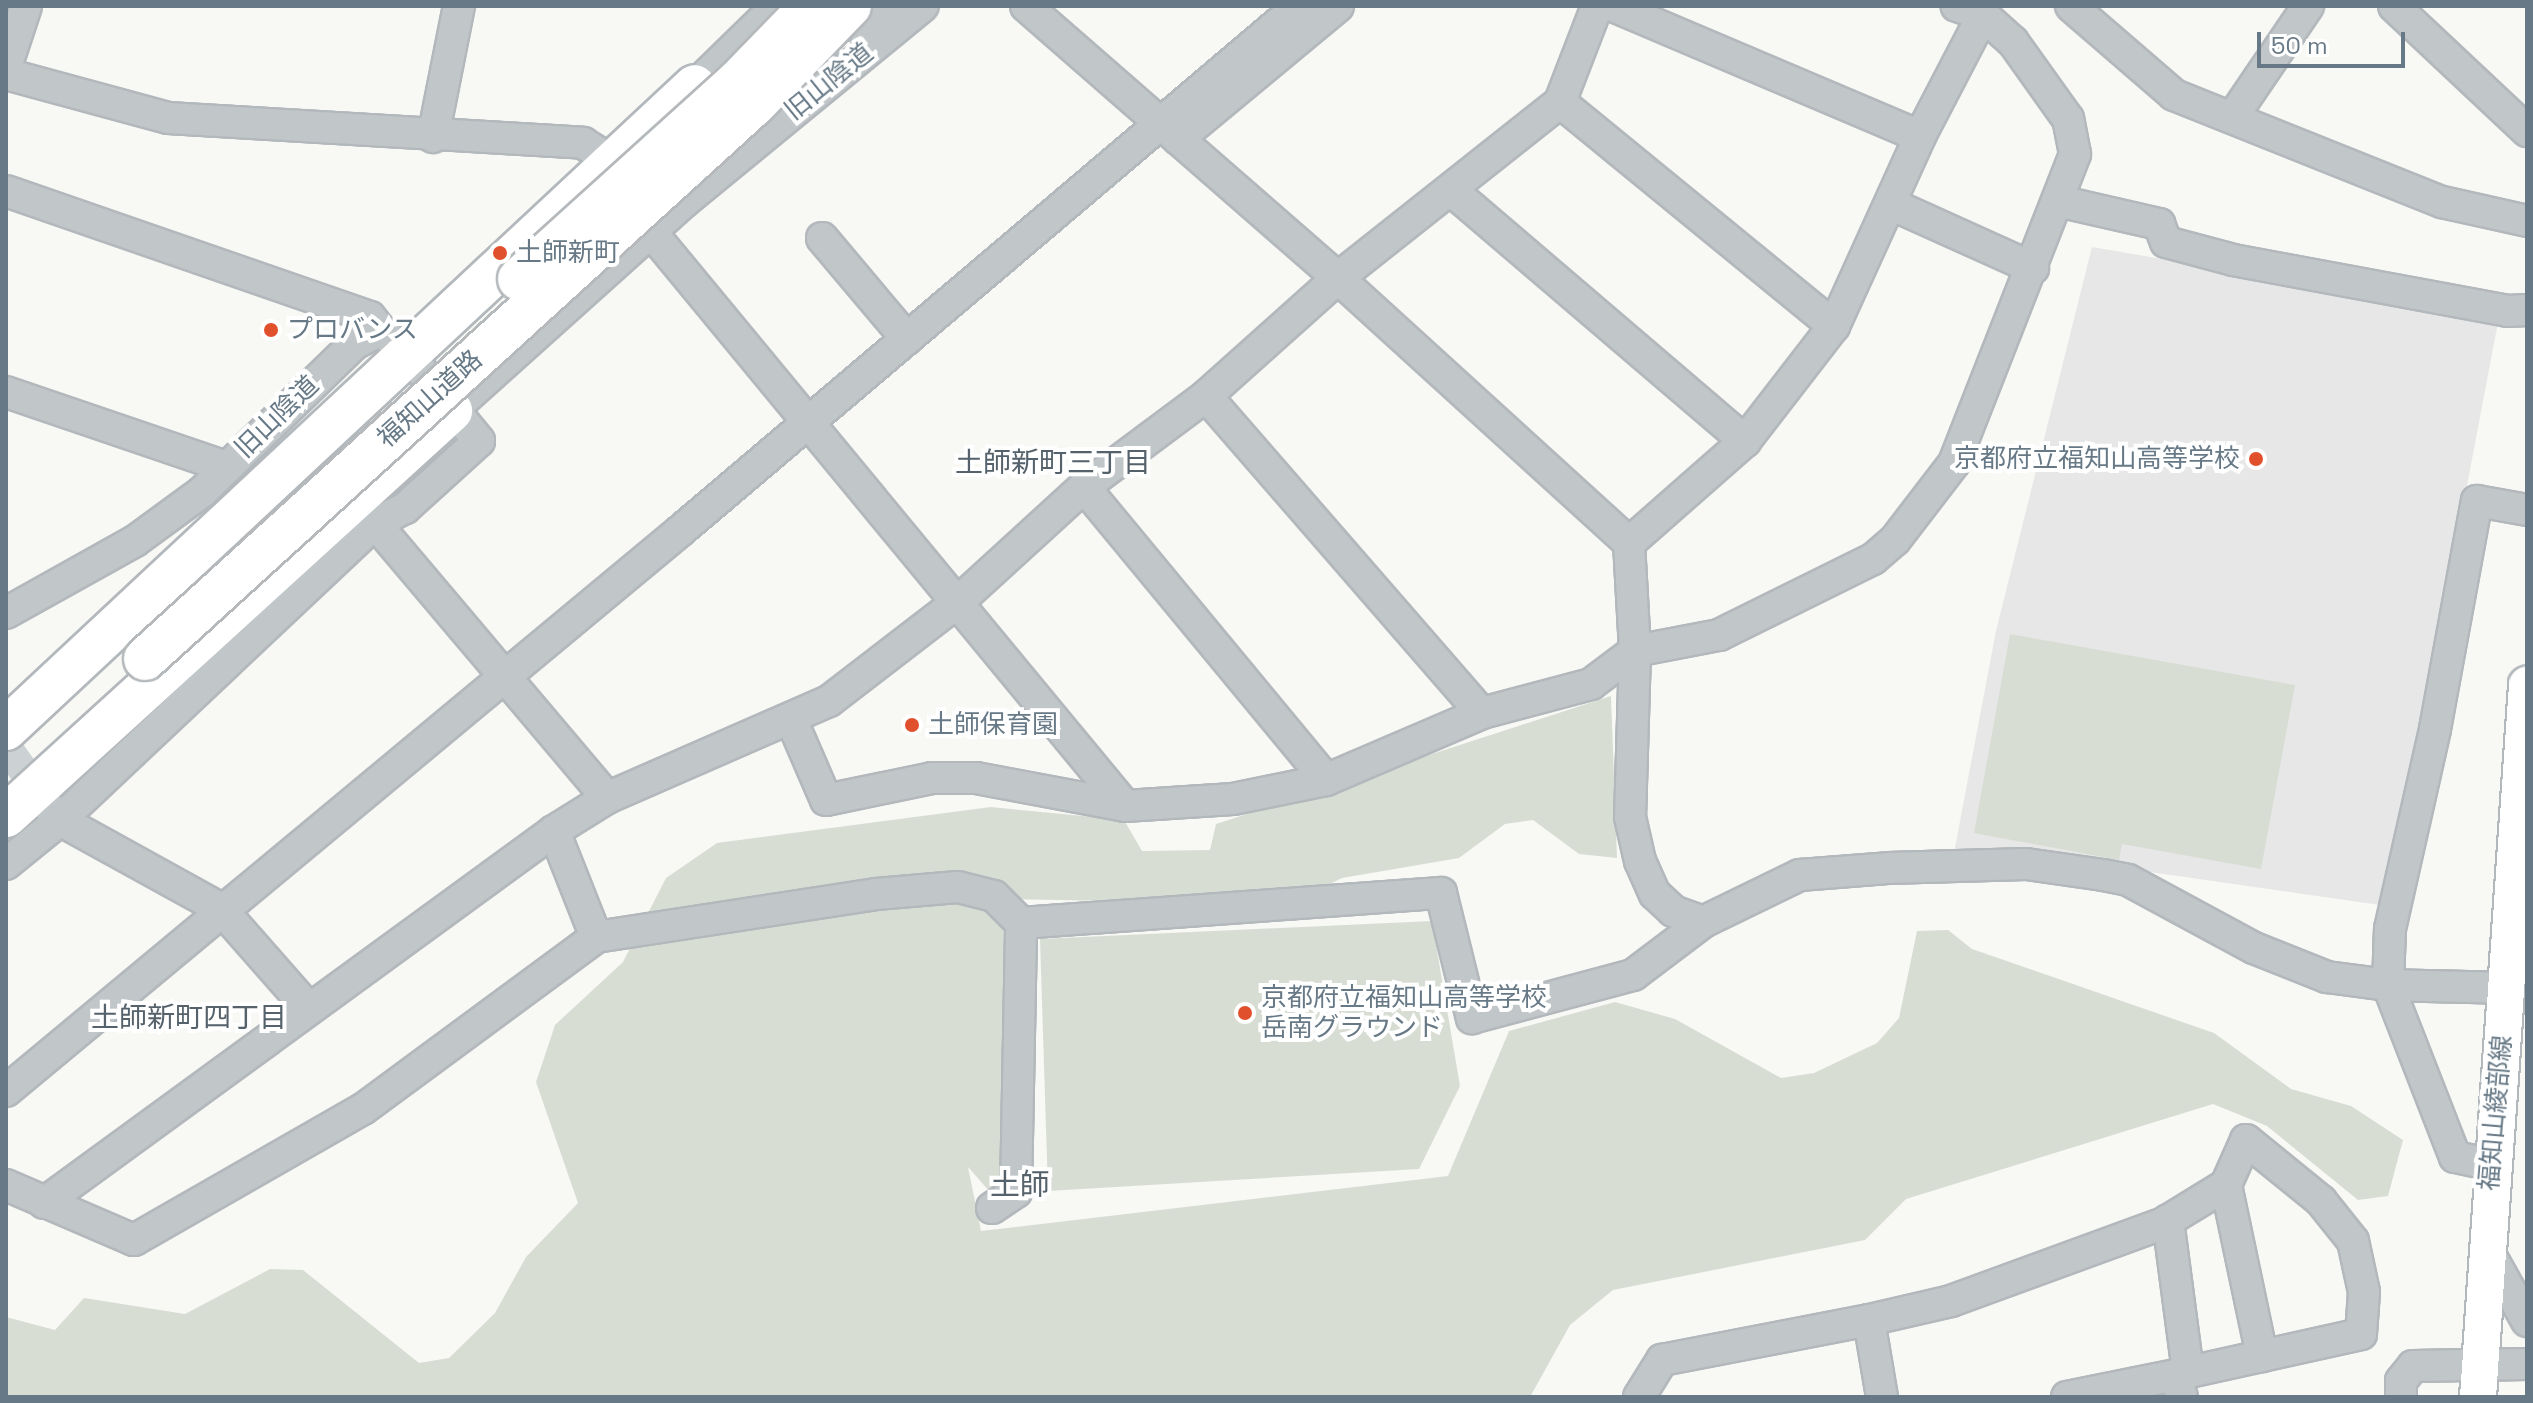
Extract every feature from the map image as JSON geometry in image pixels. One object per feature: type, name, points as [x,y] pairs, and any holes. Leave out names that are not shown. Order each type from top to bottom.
[{"type":"highway","name":"福知山道路","points":[[6,789],[135,652],[738,81],[811,6]]},
{"type":"highway","name":"福知山道路","points":[[6,749],[135,652],[756,103],[850,6]]},
{"type":"highway","points":[[6,729],[393,341],[695,86]]},
{"type":"highway","points":[[6,816],[451,411]]},
{"type":"main road","name":"福知山綾部線","points":[[2480,1380],[2493,1165],[2522,834],[2527,685]]},
{"type":"street","points":[[6,67],[26,6]]},
{"type":"street","points":[[433,137],[459,6]]},
{"type":"street","points":[[695,86],[777,6]]},
{"type":"street","points":[[695,86],[775,31],[856,24],[890,6]]},
{"type":"street","name":"旧山陰道","points":[[451,411],[651,232],[923,6]]},
{"type":"street","points":[[1026,6],[1338,278],[1629,543],[1635,651],[1630,817],[1640,861],[1655,894],[1673,911],[1703,922]]},
{"type":"street","points":[[1169,131],[1299,6]]},
{"type":"street","points":[[6,1091],[501,675],[680,531],[807,420],[1169,131],[1338,6]]},
{"type":"street","points":[[44,1203],[554,831],[607,798],[829,701],[959,601],[1084,487],[1206,396],[1338,278],[1560,102],[1597,6]]},
{"type":"street","points":[[1613,6],[1920,136]]},
{"type":"street","points":[[2071,6],[2174,95],[2234,115],[2442,202],[2527,221]]},
{"type":"street","points":[[2234,115],[2308,6]]},
{"type":"street","points":[[2394,6],[2527,131]]},
{"type":"street","points":[[791,719],[807,767],[826,800],[932,778],[976,778],[1125,806],[1233,799],[1326,780],[1482,713],[1591,684],[1635,651],[1719,635],[1873,559],[1895,540],[1954,463],[2033,268],[2075,154],[2068,119],[2013,42],[1970,10],[1891,204],[1834,326],[1745,441],[1629,543]]},
{"type":"street","points":[[6,74],[105,105],[168,118],[279,121],[433,137],[583,143],[610,160]]},
{"type":"street","points":[[1560,102],[1834,326]]},
{"type":"street","points":[[1451,190],[1745,441]]},
{"type":"street","points":[[6,191],[370,317],[479,441],[405,508],[375,523],[53,811],[6,864]]},
{"type":"street","points":[[2058,201],[2159,224],[2166,242],[2233,260],[2508,311],[2527,310]]},
{"type":"street","points":[[1891,204],[2033,268]]},
{"type":"street","points":[[651,232],[959,601],[1125,806]]},
{"type":"street","points":[[822,238],[907,339]]},
{"type":"street","name":"旧山陰道","points":[[6,613],[135,541],[202,492],[354,344],[393,341]]},
{"type":"street","points":[[6,392],[226,467]]},
{"type":"street","points":[[1206,396],[1482,713]]},
{"type":"street","points":[[1084,487],[1326,780]]},
{"type":"street","points":[[2493,1165],[2455,1157],[2388,985],[2390,929],[2435,729],[2477,501],[2527,510]]},
{"type":"street","points":[[375,523],[607,798]]},
{"type":"street","points":[[53,811],[221,909],[308,1008]]},
{"type":"street","points":[[554,831],[596,937]]},
{"type":"street","points":[[1021,923],[1441,893],[1472,1018],[1633,975],[1703,922],[1800,875],[2026,864],[2128,880],[2254,948],[2327,977],[2388,985],[2507,988]]},
{"type":"street","points":[[6,1185],[134,1240],[162,1228],[363,1109],[596,937],[876,894],[958,887],[994,896],[1021,923],[1016,1192],[992,1208]]},
{"type":"street","points":[[1639,1397],[1662,1360],[1951,1301],[2168,1220],[2226,1185],[2246,1140],[2321,1201],[2353,1241],[2364,1292],[2361,1334],[2262,1356],[2182,1381],[2078,1396]]},
{"type":"street","points":[[2226,1185],[2262,1356]]},
{"type":"street","points":[[2168,1220],[2182,1381]]},
{"type":"street","points":[[2489,1253],[2527,1321]]},
{"type":"street","points":[[1869,1320],[1882,1397]]},
{"type":"street","points":[[2401,1397],[2401,1381],[2413,1366],[2480,1380],[2527,1364]]},
{"type":"shaded area","name":"京都府立福知山高等学校","points":[[2092,247],[2499,317],[2387,906],[2094,864],[1954,853],[1996,631]]},
{"type":"shaded area","points":[[2010,634],[2295,685],[2261,869],[2122,844],[2119,860],[1974,833]]},
{"type":"shaded area","points":[[1611,696],[1617,858],[1579,854],[1533,820],[1505,824],[1459,858],[1342,878],[1288,904],[1003,899],[1018,1175],[990,1192],[968,1167],[981,1231],[1448,1176],[1509,1031],[1615,1002],[1675,1019],[1781,1078],[1814,1073],[1877,1043],[1899,1018],[1917,931],[1948,930],[1972,949],[2214,1033],[2291,1089],[2351,1106],[2403,1140],[2388,1196],[2358,1200],[2267,1126],[2213,1104],[1906,1199],[1865,1240],[1613,1290],[1570,1325],[1530,1397],[6,1397],[6,1317],[55,1330],[84,1298],[185,1314],[270,1269],[303,1270],[419,1363],[449,1358],[495,1313],[526,1257],[578,1203],[536,1082],[555,1025],[623,962],[666,878],[717,843],[991,807],[1124,820],[1142,851],[1210,850],[1216,824]]},
{"type":"shaded area","name":"京都府立福知山高等学校 岳南グラウンド","points":[[1432,921],[1460,1086],[1419,1169],[1048,1191],[1040,939]]},
{"type":"tunnel","points":[[6,746],[46,802]]},
{"type":"place","name":"土師新町","points":[[500,253]]},
{"type":"place","name":"プロバンス","points":[[271,330]]},
{"type":"place","name":"京都府立福知山高等学校","points":[[2256,459]]},
{"type":"place","name":"土師保育園","points":[[912,725]]},
{"type":"place","name":"京都府立福知山高等学校 岳南グラウンド","points":[[1245,1013]]},
{"type":"district","name":"土師新町三丁目","points":[[1053,462]]},
{"type":"district","name":"土師新町四丁目","points":[[189,1017]]},
{"type":"district","name":"土師","points":[[1020,1185]]}]
